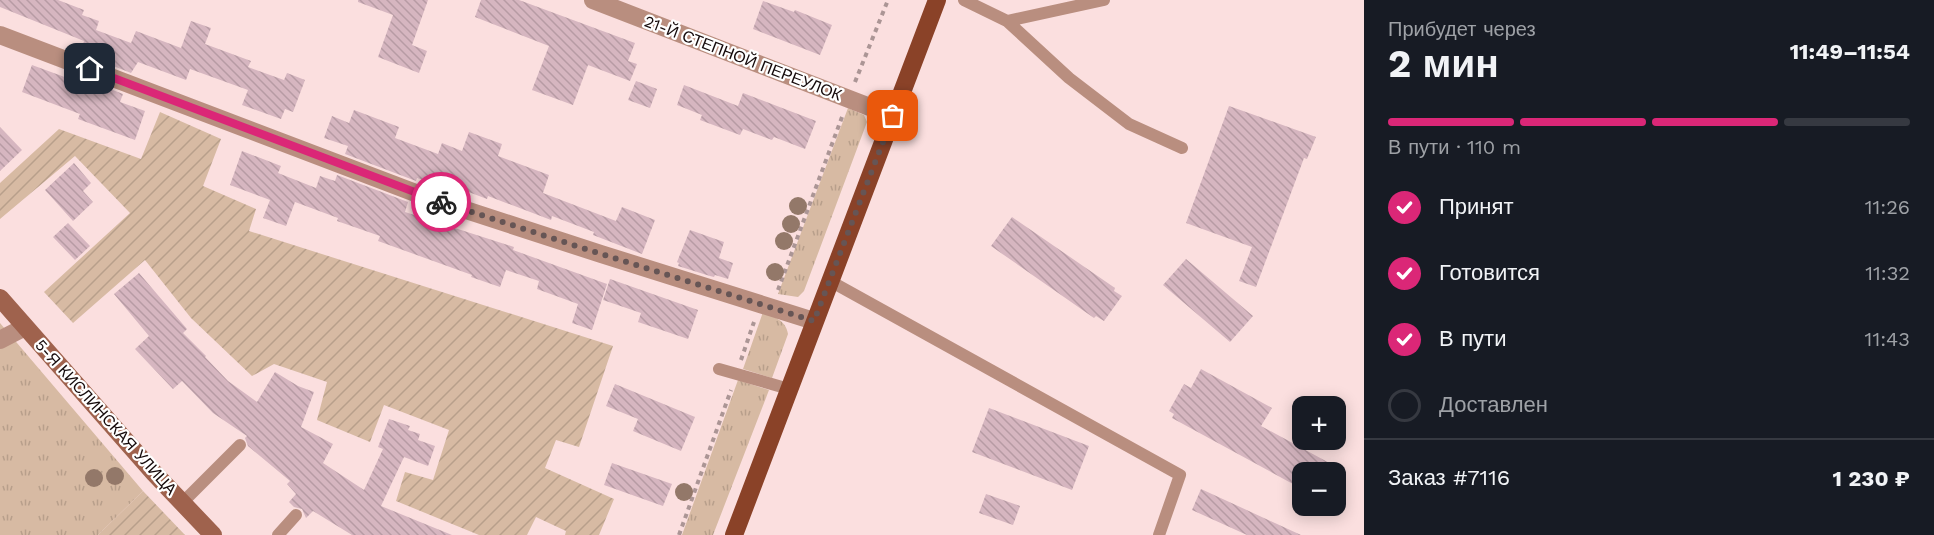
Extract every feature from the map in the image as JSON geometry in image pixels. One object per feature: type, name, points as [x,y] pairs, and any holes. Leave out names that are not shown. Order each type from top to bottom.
[{"type":"main road","points":[[734,535],[937,0]]},
{"type":"street","name":"21-Й СТЕПНОЙ ПЕРЕУЛОК","points":[[593,0],[893,116]]},
{"type":"street","points":[[0,35],[426,197],[814,321]]},
{"type":"street","name":"5-Я КИСЛИНСКАЯ УЛИЦА","points":[[0,298],[213,535]]},
{"type":"street","points":[[0,340],[25,327]]},
{"type":"lane","points":[[964,0],[1007,21],[1069,78],[1129,124],[1182,148]]},
{"type":"lane","points":[[1007,21],[1104,0]]},
{"type":"lane","points":[[830,281],[1180,475],[1159,535]]},
{"type":"lane","points":[[719,369],[789,389]]},
{"type":"lane","points":[[182,503],[240,445]]},
{"type":"lane","points":[[278,535],[296,515]]},
{"type":"path","points":[[679,535],[736,374],[766,306],[888,0]]},
{"type":"green space","points":[[848,108],[864,115],[867,122],[804,291],[798,297],[778,294]]},
{"type":"green space","points":[[160,112],[221,139],[203,186],[256,209],[249,231],[613,346],[579,447],[556,440],[545,468],[614,499],[599,535],[565,535],[566,531],[536,517],[527,535],[479,535],[396,501],[405,472],[433,480],[449,430],[384,405],[370,442],[317,420],[327,382],[274,364],[252,376],[191,318],[145,260],[73,323],[44,292],[130,213],[75,156],[0,219],[0,183],[59,129],[141,159]]},
{"type":"green space","points":[[763,312],[782,322],[788,334],[772,378],[743,369]]},
{"type":"green space","points":[[0,323],[143,491],[98,535],[0,535]]},
{"type":"green space","points":[[738,380],[769,390],[713,535],[682,535]]},
{"type":"green space","points":[[143,491],[185,535],[98,535]]},
{"type":"building","points":[[0,0],[58,0],[84,10],[82,15],[99,21],[96,30],[131,43],[136,31],[181,48],[191,21],[211,28],[205,44],[251,61],[248,67],[284,80],[287,73],[305,80],[293,112],[285,109],[281,119],[242,105],[248,90],[190,69],[186,80],[138,62],[131,73],[80,53],[84,41],[0,7]]},
{"type":"building","points":[[358,0],[428,0],[412,45],[427,51],[419,73],[378,57],[393,15],[358,2]]},
{"type":"building","points":[[481,0],[519,0],[635,43],[628,61],[637,64],[630,81],[588,65],[573,105],[532,90],[549,46],[475,17]]},
{"type":"building","points":[[763,1],[794,12],[795,10],[832,25],[820,55],[753,29]]},
{"type":"building","points":[[32,65],[70,79],[72,74],[123,94],[120,102],[145,111],[135,140],[78,119],[80,114],[22,92]]},
{"type":"building","points":[[636,81],[657,89],[650,108],[628,100]]},
{"type":"building","points":[[684,85],[738,106],[743,93],[816,121],[805,149],[774,137],[772,140],[743,129],[740,135],[700,120],[702,115],[677,105]]},
{"type":"building","points":[[1229,106],[1316,137],[1307,159],[1304,158],[1256,287],[1239,281],[1252,247],[1186,223]]},
{"type":"building","points":[[354,110],[399,127],[395,138],[438,154],[442,143],[462,151],[469,132],[502,144],[498,156],[549,175],[543,193],[616,221],[622,207],[655,220],[642,254],[552,216],[551,220],[437,180],[435,184],[417,178],[416,181],[345,154],[348,146],[324,138],[332,116],[349,123]]},
{"type":"building","points":[[0,127],[22,150],[0,171]]},
{"type":"building","points":[[242,151],[281,166],[278,173],[316,188],[320,176],[335,181],[337,175],[408,202],[405,212],[514,247],[513,250],[607,284],[592,330],[572,323],[578,304],[537,289],[539,281],[506,270],[500,287],[378,241],[380,236],[337,221],[338,218],[295,202],[286,226],[263,218],[270,200],[230,185]]},
{"type":"building","points":[[74,163],[91,183],[83,191],[93,202],[73,221],[45,190]]},
{"type":"building","points":[[1012,217],[1115,288],[1114,291],[1122,296],[1104,321],[1096,316],[1094,318],[991,246]]},
{"type":"building","points":[[68,223],[90,246],[75,260],[53,237]]},
{"type":"building","points":[[690,230],[724,242],[719,258],[733,263],[728,279],[678,266],[677,262]]},
{"type":"building","points":[[1186,259],[1253,316],[1230,342],[1163,285]]},
{"type":"building","points":[[139,273],[187,329],[183,333],[228,381],[257,402],[275,372],[298,386],[314,392],[301,427],[333,444],[323,463],[364,490],[383,449],[378,447],[389,419],[410,426],[408,430],[420,434],[418,440],[435,446],[428,466],[404,457],[381,506],[452,535],[352,535],[313,511],[306,518],[302,509],[294,507],[289,502],[296,494],[287,484],[290,481],[248,446],[245,438],[247,436],[213,413],[182,381],[173,389],[135,349],[149,336],[114,294]]},
{"type":"building","points":[[610,279],[698,310],[688,339],[638,322],[641,313],[603,300]]},
{"type":"building","points":[[1201,369],[1272,408],[1261,426],[1292,443],[1292,450],[1305,450],[1328,462],[1292,462],[1292,484],[1172,418],[1174,414],[1169,411],[1184,384],[1191,388]]},
{"type":"building","points":[[615,384],[695,417],[681,451],[633,431],[638,419],[606,406]]},
{"type":"building","points":[[989,408],[1089,446],[1072,490],[972,452]]},
{"type":"building","points":[[612,463],[672,484],[663,506],[604,485]]},
{"type":"building","points":[[1201,489],[1301,535],[1247,535],[1192,510]]},
{"type":"building","points":[[986,494],[1020,506],[1013,525],[979,513]]},
{"type":"way so far","points":[[441,202],[814,321],[893,116]]},
{"type":"route","points":[[90,69],[441,202]]}]
